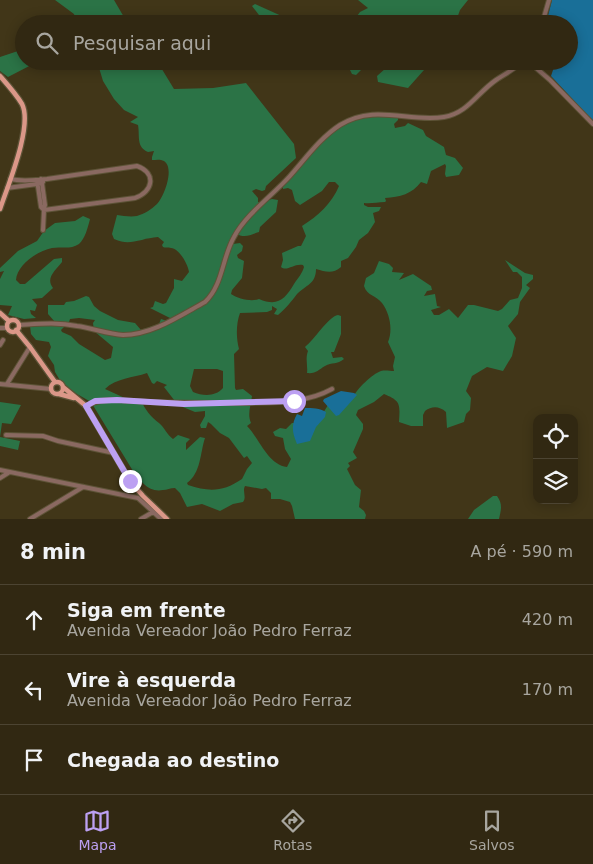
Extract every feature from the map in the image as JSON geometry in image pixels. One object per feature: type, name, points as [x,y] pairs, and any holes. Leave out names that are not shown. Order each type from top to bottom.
[{"type":"main road","points":[[0,76],[22,104],[25,114],[25,127],[0,209]]},
{"type":"main road","points":[[0,313],[9,321]]},
{"type":"main road","points":[[9,321],[15,320],[30,347],[55,382],[60,382],[63,387],[86,406],[130,481],[167,519]]},
{"type":"main road","points":[[9,321],[7,328],[11,332],[18,328]]},
{"type":"main road","points":[[55,382],[51,389],[55,393],[76,398]]},
{"type":"main road","points":[[59,394],[63,387]]},
{"type":"street","points":[[545,15],[549,0]]},
{"type":"street","points":[[18,328],[52,323],[75,325],[122,335],[145,331],[166,323],[211,297],[218,282],[229,246],[241,226],[333,130],[354,118],[379,114],[436,118],[454,114],[464,109],[496,80],[514,70]]},
{"type":"street","points":[[538,70],[593,124]]},
{"type":"street","points":[[7,188],[47,179],[137,166],[147,172],[150,179],[149,188],[146,192],[135,198],[44,209]]},
{"type":"street","points":[[10,179],[40,182]]},
{"type":"street","points":[[40,182],[41,207],[44,209],[43,230]]},
{"type":"street","points":[[0,328],[7,328]]},
{"type":"street","points":[[0,345],[3,340]]},
{"type":"street","points":[[7,384],[30,347]]},
{"type":"street","points":[[0,384],[51,389]]},
{"type":"street","points":[[86,406],[95,401],[117,400],[184,404],[284,402],[312,397],[332,389]]},
{"type":"street","points":[[6,435],[43,436],[114,453]]},
{"type":"street","points":[[0,470],[138,498],[161,519]]},
{"type":"street","points":[[0,478],[8,473]]},
{"type":"street","points":[[30,519],[83,487]]},
{"type":"street","points":[[141,519],[153,512]]},
{"type":"green space","points":[[55,0],[114,0],[123,15],[74,15]]},
{"type":"green space","points":[[358,0],[468,0],[458,15],[358,15],[368,8]]},
{"type":"green space","points":[[255,4],[279,15],[259,15],[252,6]]},
{"type":"green space","points":[[15,52],[15,70],[22,70],[8,77],[0,71],[0,57]]},
{"type":"green space","points":[[100,70],[162,70],[174,89],[213,88],[246,83],[294,144],[296,158],[266,186],[265,190],[256,189],[252,191],[260,203],[272,199],[278,200],[276,212],[260,227],[259,232],[244,236],[235,233],[231,239],[235,240],[233,244],[240,243],[243,246],[242,251],[237,255],[238,258],[244,261],[242,278],[231,294],[241,299],[259,299],[276,302],[287,294],[302,272],[303,265],[286,269],[281,267],[282,253],[301,246],[306,236],[302,226],[324,209],[333,198],[339,186],[335,182],[329,182],[322,191],[300,205],[295,201],[292,190],[288,188],[283,189],[283,187],[333,128],[341,123],[357,118],[398,115],[398,120],[394,124],[395,128],[405,126],[408,123],[423,130],[426,136],[444,147],[446,155],[455,158],[463,168],[459,175],[446,177],[445,164],[431,171],[427,184],[421,182],[405,194],[385,198],[385,202],[364,203],[368,207],[381,207],[379,211],[373,213],[375,222],[368,233],[359,240],[348,258],[341,261],[341,267],[329,272],[316,269],[316,274],[310,284],[297,294],[278,315],[274,314],[277,309],[272,306],[272,310],[267,312],[240,313],[237,331],[239,349],[234,354],[235,388],[236,390],[243,389],[252,396],[249,413],[251,423],[247,426],[269,456],[280,465],[287,467],[291,459],[285,449],[283,438],[275,436],[273,432],[280,428],[286,429],[292,423],[317,423],[328,405],[353,397],[373,375],[383,371],[394,371],[395,357],[388,342],[390,322],[387,312],[382,303],[367,292],[364,286],[366,278],[374,273],[379,261],[389,264],[393,268],[392,272],[404,273],[399,280],[413,274],[431,286],[432,290],[427,291],[424,296],[435,294],[437,306],[441,307],[431,310],[434,315],[439,315],[449,309],[458,318],[468,305],[498,311],[510,300],[518,298],[522,288],[522,277],[517,272],[513,272],[505,260],[525,273],[533,275],[533,279],[526,285],[530,288],[520,302],[518,314],[508,326],[516,338],[512,356],[503,371],[487,367],[472,376],[466,391],[471,398],[470,410],[466,414],[464,422],[447,428],[446,412],[436,407],[425,411],[423,426],[411,426],[399,422],[398,404],[394,399],[384,394],[374,402],[358,410],[356,415],[363,424],[363,429],[353,452],[357,458],[348,463],[350,466],[347,469],[355,485],[361,490],[359,507],[366,515],[365,519],[295,519],[290,502],[271,499],[271,493],[266,488],[245,486],[243,502],[233,504],[220,511],[202,504],[187,507],[180,493],[175,488],[153,490],[149,488],[133,471],[91,402],[61,382],[48,356],[51,347],[49,342],[36,340],[31,334],[30,326],[55,322],[48,314],[48,305],[64,305],[66,302],[86,296],[89,297],[94,306],[100,311],[118,320],[135,323],[141,330],[159,324],[161,319],[167,321],[172,319],[150,308],[153,307],[155,301],[163,304],[166,303],[174,288],[174,279],[182,281],[189,272],[180,254],[174,249],[163,247],[164,242],[158,237],[128,242],[114,239],[112,234],[117,215],[137,216],[155,206],[165,189],[169,170],[164,161],[152,160],[154,151],[148,152],[144,150],[140,144],[138,125],[130,122],[138,117],[124,110],[114,99],[103,81]],"holes":[[[70,319],[95,320],[93,323],[94,331],[113,347],[111,358],[105,360],[61,330]],[[194,369],[217,369],[223,371],[223,388],[209,395],[193,392],[190,386]],[[147,373],[152,383],[154,384],[157,381],[167,385],[164,387],[178,405],[195,412],[205,411],[205,416],[200,425],[201,428],[206,428],[208,422],[229,438],[244,458],[247,456],[252,463],[242,479],[216,490],[188,485],[187,483],[192,479],[198,468],[205,438],[200,437],[186,450],[186,443],[190,439],[178,435],[173,439],[148,413],[141,400],[127,399],[105,389],[119,380]]]},
{"type":"green space","points":[[350,70],[361,70],[356,75],[352,74]]},
{"type":"green space","points":[[384,70],[424,70],[408,88],[378,82],[377,76]]},
{"type":"green space","points":[[83,216],[90,219],[85,236],[79,244],[76,246],[52,248],[40,252],[24,264],[17,274],[16,280],[20,284],[25,284],[54,259],[62,258],[62,262],[51,277],[50,281],[53,288],[42,298],[32,299],[37,305],[35,311],[30,310],[31,314],[36,318],[24,319],[8,315],[12,306],[0,305],[0,279],[4,271],[0,272],[0,268],[18,251],[37,241],[44,231],[55,223],[75,221]]},
{"type":"green space","points":[[338,315],[341,316],[341,334],[334,352],[331,352],[333,358],[342,357],[344,359],[315,372],[307,373],[308,351],[305,347],[330,320]]},
{"type":"green space","points":[[0,402],[21,405],[11,424],[2,423],[0,437]]},
{"type":"green space","points":[[0,437],[20,441],[18,450],[0,446]]},
{"type":"green space","points":[[493,496],[497,496],[501,504],[499,519],[468,519],[474,510]]},
{"type":"water","points":[[552,0],[593,0],[593,121],[551,76],[553,70],[578,70],[578,15],[548,15]]},
{"type":"water","points":[[341,391],[357,395],[336,416],[323,401]]},
{"type":"water","points":[[305,408],[316,408],[324,411],[326,412],[325,417],[316,427],[310,441],[297,444],[293,425],[297,414],[302,416]]},
{"type":"route","points":[[130,481],[86,406],[95,401],[117,400],[184,404],[294,401]]}]
